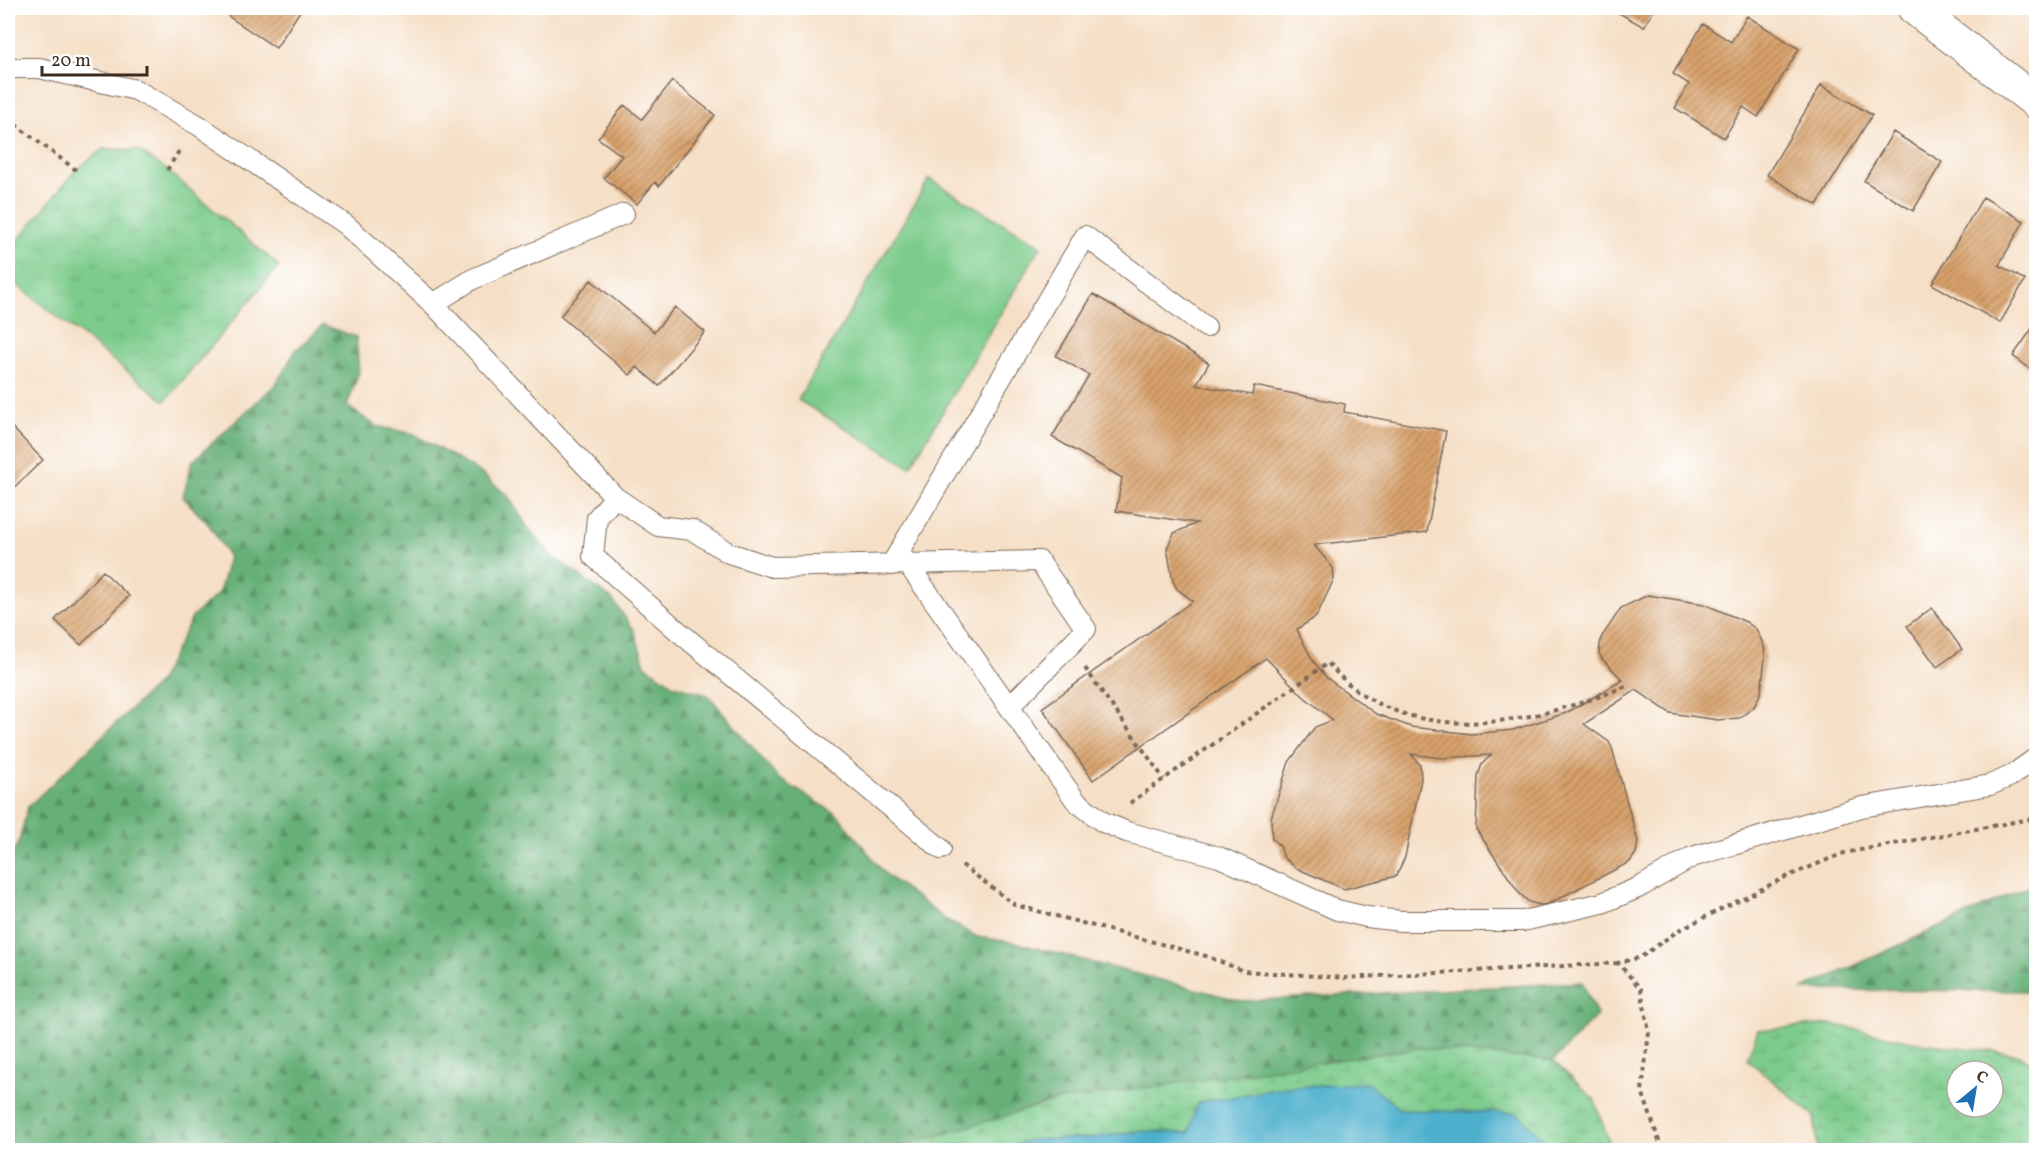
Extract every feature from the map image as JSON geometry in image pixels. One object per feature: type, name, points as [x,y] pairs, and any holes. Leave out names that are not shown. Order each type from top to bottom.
[{"type":"street","points":[[1914,8],[2037,102]]},
{"type":"lane","points":[[8,68],[39,68],[136,90],[187,119],[346,225],[433,304],[615,497],[658,526],[692,530],[751,562],[793,568],[899,560],[1039,561],[1086,629],[1009,706]]},
{"type":"lane","points":[[433,304],[473,279],[624,214]]},
{"type":"lane","points":[[899,560],[1085,236],[1206,327]]},
{"type":"lane","points":[[615,497],[597,518],[593,556],[678,632],[941,849]]},
{"type":"lane","points":[[899,560],[1009,706],[1076,801],[1103,822],[1126,832],[1220,856],[1337,910],[1367,918],[1401,921],[1523,921],[1602,903],[1640,886],[1692,857],[1862,807],[1990,785],[2011,776],[2037,758]]},
{"type":"path","points":[[8,119],[76,170]]},
{"type":"path","points":[[1069,645],[1164,779]]},
{"type":"path","points":[[1103,822],[1328,663],[1349,684],[1381,705],[1413,717],[1452,723],[1482,723],[1532,716],[1588,702],[1629,685]]},
{"type":"path","points":[[941,849],[1015,905],[1206,956],[1244,971],[1345,978],[1618,963],[1641,957],[1679,930],[1786,877],[1844,854],[2037,818]]},
{"type":"path","points":[[1618,963],[1641,989],[1649,1032],[1642,1091],[1662,1150]]},
{"type":"green space","points":[[103,149],[138,150],[167,170],[279,266],[165,401],[8,278],[8,252],[76,170]]},
{"type":"green space","points":[[929,179],[1041,246],[910,467],[798,400]]},
{"type":"green space","points":[[323,325],[356,337],[359,372],[347,406],[376,426],[414,434],[481,473],[508,496],[528,528],[551,555],[612,599],[634,630],[645,665],[674,685],[708,695],[778,778],[838,815],[885,874],[945,919],[977,937],[1013,942],[1242,1001],[1582,982],[1597,1015],[1553,1061],[1419,1048],[1056,1101],[889,1150],[8,1150],[8,858],[18,845],[28,807],[159,682],[193,616],[219,593],[229,557],[210,526],[183,497],[192,462],[276,384],[296,350]]},
{"type":"green space","points":[[2036,883],[2036,991],[1801,990]]},
{"type":"green space","points":[[1831,1024],[1921,1043],[2017,1054],[2036,1066],[2036,1150],[1818,1150],[1814,1116],[1747,1059],[1758,1030]]},
{"type":"green space","points":[[1419,1048],[1553,1061],[1594,1099],[1612,1150],[889,1150],[1056,1101]]},
{"type":"water","points":[[1367,1083],[1401,1110],[1517,1113],[1554,1150],[1002,1150],[1030,1140],[1090,1138],[1139,1131],[1189,1133],[1197,1103],[1288,1087]]},
{"type":"building","points":[[234,8],[302,8],[276,48],[228,16]]},
{"type":"building","points":[[1610,8],[1655,8],[1644,27]]},
{"type":"building","points":[[1747,16],[1799,49],[1758,117],[1743,107],[1724,138],[1675,108],[1689,84],[1673,74],[1703,24],[1731,42]]},
{"type":"building","points":[[672,81],[715,115],[659,186],[655,182],[637,204],[604,178],[622,156],[598,138],[624,105],[642,119]]},
{"type":"building","points":[[1821,85],[1872,115],[1817,205],[1767,175]]},
{"type":"building","points":[[1893,132],[1942,162],[1913,211],[1864,181]]},
{"type":"building","points":[[1983,197],[2024,221],[1999,265],[2025,280],[2000,323],[1932,284]]},
{"type":"building","points":[[591,280],[654,332],[675,307],[705,332],[659,386],[637,367],[630,375],[560,316]]},
{"type":"building","points":[[1093,294],[1209,363],[1196,385],[1252,395],[1254,386],[1345,404],[1344,412],[1446,431],[1427,532],[1314,545],[1333,568],[1334,579],[1316,617],[1297,629],[1314,662],[1327,678],[1376,714],[1411,727],[1472,734],[1513,730],[1566,713],[1623,680],[1602,659],[1599,653],[1601,638],[1621,608],[1648,595],[1704,604],[1746,622],[1756,629],[1764,646],[1765,657],[1761,692],[1754,707],[1739,718],[1718,720],[1670,713],[1636,690],[1584,724],[1609,742],[1612,748],[1638,842],[1636,853],[1630,862],[1548,904],[1529,902],[1519,893],[1476,829],[1478,776],[1482,764],[1491,755],[1441,758],[1411,754],[1420,765],[1421,779],[1405,857],[1396,876],[1344,889],[1296,868],[1284,858],[1280,846],[1272,839],[1271,818],[1289,762],[1315,727],[1333,720],[1303,696],[1266,658],[1093,780],[1042,708],[1193,601],[1177,589],[1173,581],[1167,548],[1174,533],[1197,523],[1116,511],[1122,478],[1052,437],[1089,375],[1056,356]]},
{"type":"building","points":[[2036,323],[2036,373],[2013,356]]},
{"type":"building","points":[[8,423],[43,460],[8,493]]},
{"type":"building","points":[[103,571],[129,596],[81,645],[55,620]]},
{"type":"building","points":[[1932,608],[1962,649],[1937,667],[1907,626]]}]
